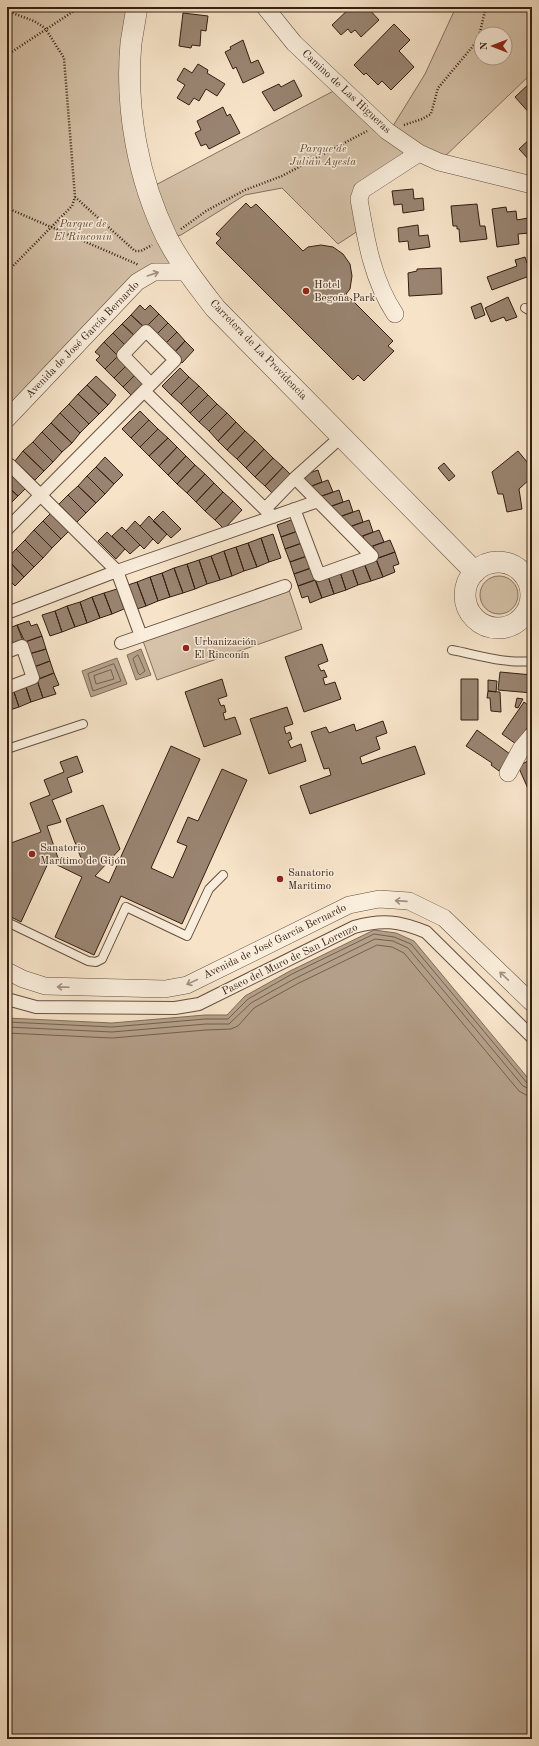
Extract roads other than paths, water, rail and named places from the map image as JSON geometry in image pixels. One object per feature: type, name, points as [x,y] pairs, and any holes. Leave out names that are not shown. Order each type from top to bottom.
[{"type":"street","name":"Carretera de La Providencia","points":[[137,7],[131,43],[130,96],[135,139],[147,189],[168,238],[188,272],[215,308],[475,572]]},
{"type":"street","name":"Camino de Las Higueras","points":[[265,7],[294,43],[386,132],[419,153],[439,162],[465,170],[532,185]]},
{"type":"street","points":[[396,314],[386,300],[371,265],[359,199],[362,190],[419,153]]},
{"type":"street","name":"Avenida de José García Bernardo","points":[[7,419],[137,282],[154,272],[188,272]]},
{"type":"street","points":[[7,529],[148,388],[269,513]]},
{"type":"street","points":[[269,513],[295,478],[333,444]]},
{"type":"street","points":[[10,465],[117,571],[141,636]]},
{"type":"street","points":[[294,509],[319,575],[372,556],[295,478]]},
{"type":"street","points":[[7,613],[269,513],[294,509],[318,501]]},
{"type":"street","points":[[498,562],[511,565],[522,572],[529,583],[531,597],[528,609],[527,625],[492,627],[479,622],[470,612],[465,600],[466,585],[475,572],[485,565],[498,562]]},
{"type":"street","points":[[121,643],[285,586]]},
{"type":"street","points":[[7,652],[22,646],[33,678],[7,688]]},
{"type":"street","points":[[508,773],[521,749],[532,736]]},
{"type":"street","name":"Avenida de José García Bernardo","points":[[7,971],[23,980],[45,986],[165,989],[187,985],[349,906],[379,899],[409,901],[444,918],[532,1003]]},
{"type":"street","name":"Paseo del Muro de San Lorenzo","points":[[7,999],[36,1007],[175,1008],[199,1004],[354,927],[373,922],[406,923],[426,932],[532,1037]]},
{"type":"lane","points":[[452,650],[496,659],[522,662],[532,661]]},
{"type":"lane","points":[[7,749],[83,724]]},
{"type":"lane","points":[[7,922],[88,961],[96,962],[102,959],[126,907],[187,936],[210,889],[223,875]]},
{"type":"water","points":[[141,649],[151,675],[136,680],[127,655]]},
{"type":"water","points":[[117,658],[127,684],[91,697],[82,671]]},
{"type":"water","points":[[374,930],[396,933],[414,941],[532,1083],[532,1739],[7,1739],[7,1018],[112,1023],[205,1015],[227,1015],[245,996],[290,971]]},
{"type":"place","name":"Hotel Begoña Park","points":[[306,291]]},
{"type":"place","name":"Urbanización El Rinconín","points":[[186,648]]},
{"type":"place","name":"Sanatorio Marítimo de Gijón","points":[[32,854]]},
{"type":"place","name":"Sanatorio Maritimo","points":[[280,879]]},
{"type":"park label","name":"Parque de Julián Ayesta","points":[[323,155]]},
{"type":"park label","name":"Parque de El Rinconín","points":[[83,230]]}]
